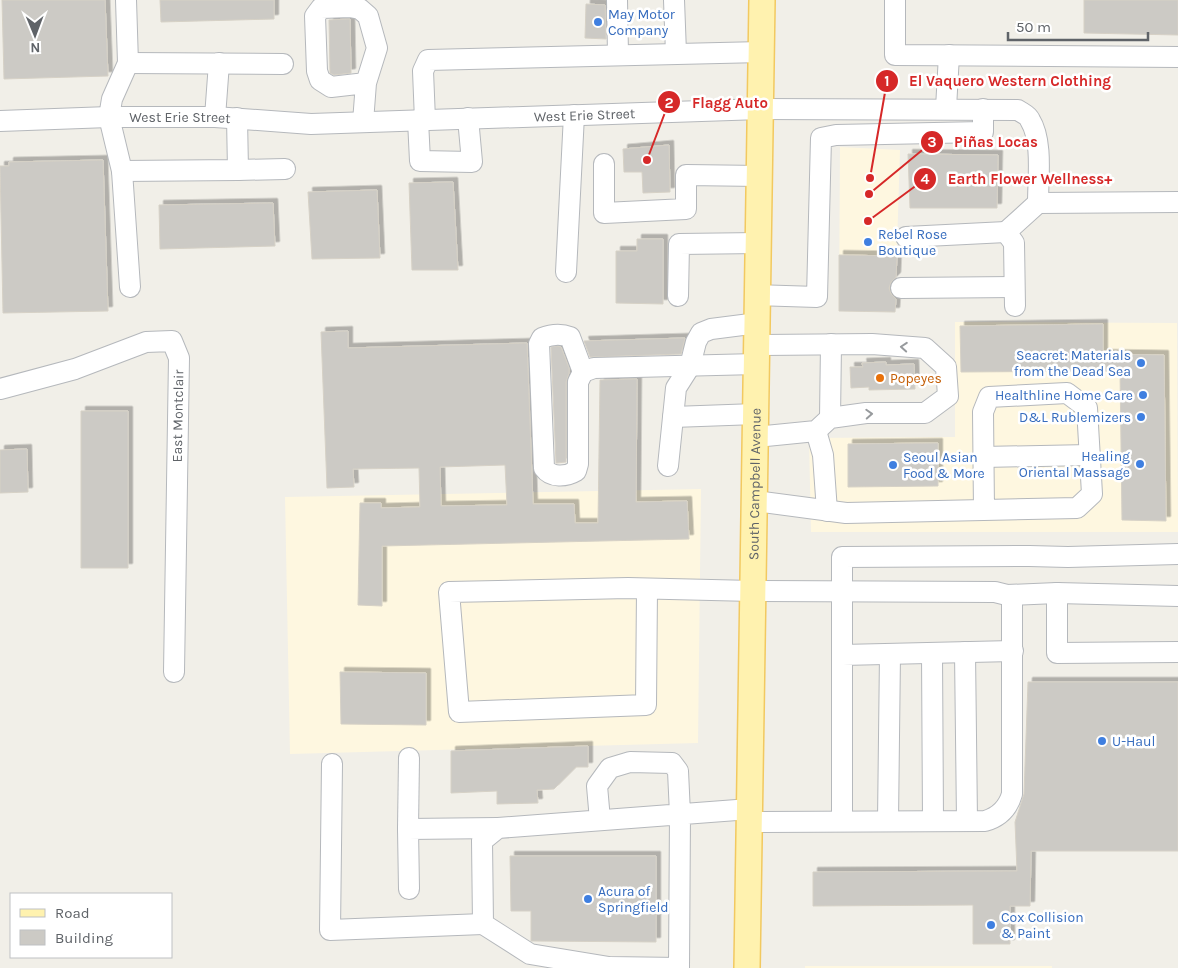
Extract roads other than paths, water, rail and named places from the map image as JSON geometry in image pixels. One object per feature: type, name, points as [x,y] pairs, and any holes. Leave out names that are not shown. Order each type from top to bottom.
[{"type":"main road","name":"South Campbell Avenue","points":[[747,968],[762,0]]},
{"type":"street","points":[[126,0],[128,63],[112,99],[110,117],[122,171],[130,287]]},
{"type":"street","points":[[617,0],[618,54]]},
{"type":"street","points":[[674,0],[676,53]]},
{"type":"street","points":[[895,0],[895,55],[1178,57]]},
{"type":"street","points":[[468,118],[472,162],[420,161],[423,71],[428,60],[762,52]]},
{"type":"street","points":[[946,108],[949,56]]},
{"type":"street","points":[[128,63],[283,64]]},
{"type":"street","points":[[216,117],[219,63]]},
{"type":"street","points":[[363,122],[366,83]]},
{"type":"street","name":"West Erie Street","points":[[0,121],[110,117],[216,117],[311,124],[761,108],[1018,110],[1029,118],[1035,130],[1038,147],[1038,202]]},
{"type":"street","points":[[835,108],[836,136]]},
{"type":"street","points":[[758,295],[816,297],[821,138],[983,132],[983,109]]},
{"type":"street","points":[[566,272],[574,115]]},
{"type":"street","points":[[237,118],[238,170]]},
{"type":"street","points":[[604,164],[604,213],[686,209],[686,175],[760,176]]},
{"type":"street","points":[[122,171],[285,169]]},
{"type":"street","points":[[906,236],[1006,232],[1038,202],[1178,202]]},
{"type":"street","points":[[901,288],[1015,296],[1014,243],[1006,232]]},
{"type":"street","points":[[678,296],[679,244],[759,243]]},
{"type":"street","points":[[668,466],[673,417],[676,388],[690,366],[696,342],[701,333],[711,329],[757,344],[872,344],[925,348],[946,367],[948,396],[924,413],[866,413],[823,424],[756,426],[673,417]]},
{"type":"street","points":[[583,372],[570,337],[563,334],[549,335],[542,338],[539,344],[544,468],[548,474],[555,476],[571,475],[576,471],[578,464],[578,382],[583,372],[594,368],[690,366],[757,344]]},
{"type":"street","name":"East Montclair","points":[[0,389],[75,369],[146,342],[172,341],[179,358],[174,672]]},
{"type":"street","points":[[827,511],[823,424],[831,344]]},
{"type":"street","points":[[755,501],[846,513],[1077,508],[1092,494],[1087,408],[1067,393],[989,397],[982,412],[984,510]]},
{"type":"street","points":[[983,456],[1090,455]]},
{"type":"street","points":[[842,822],[844,591],[842,557],[1068,557],[1178,554]]},
{"type":"street","points":[[647,589],[646,705],[458,712],[449,592],[647,589],[995,592],[1007,595],[1057,593],[1178,596]]},
{"type":"street","points":[[1057,593],[1057,653],[1178,652]]},
{"type":"street","points":[[408,829],[498,828],[680,814],[749,815],[842,822],[985,821],[994,818],[1010,804],[1012,794],[1012,600],[1007,595]]},
{"type":"street","points":[[842,655],[1013,651]]},
{"type":"street","points":[[965,652],[967,821]]},
{"type":"street","points":[[932,653],[933,821]]},
{"type":"street","points":[[888,821],[890,654]]},
{"type":"street","points":[[409,758],[409,889]]},
{"type":"street","points":[[332,764],[330,930],[483,924],[530,954],[609,967],[680,968],[680,814],[678,771],[672,763],[630,762],[610,768],[597,786],[600,820]]},
{"type":"street","points":[[483,924],[482,841],[498,828]]},
{"type":"place","name":"May Motor Company","points":[[598,22]]},
{"type":"place","name":"Flagg Auto","points":[[647,160]]},
{"type":"place","name":"El Vaquero Western Clothing","points":[[870,178]]},
{"type":"place","name":"Piñas Locas","points":[[869,194]]},
{"type":"place","name":"Earth Flower Wellness+","points":[[868,221]]},
{"type":"place","name":"Rebel Rose Boutique","points":[[868,242]]},
{"type":"place","name":"Seacret: Materials from the Dead Sea","points":[[1141,363]]},
{"type":"place","name":"Popeyes","points":[[880,378]]},
{"type":"place","name":"Healthline Home Care","points":[[1143,395]]},
{"type":"place","name":"D&L Rublemizers","points":[[1141,417]]},
{"type":"place","name":"Healing Oriental Massage","points":[[1140,464]]},
{"type":"place","name":"Seoul Asian Food & More","points":[[893,465]]},
{"type":"place","name":"U-Haul","points":[[1102,741]]},
{"type":"place","name":"Acura of Springfield","points":[[588,899]]},
{"type":"place","name":"Cox Collision & Paint","points":[[991,925]]}]
